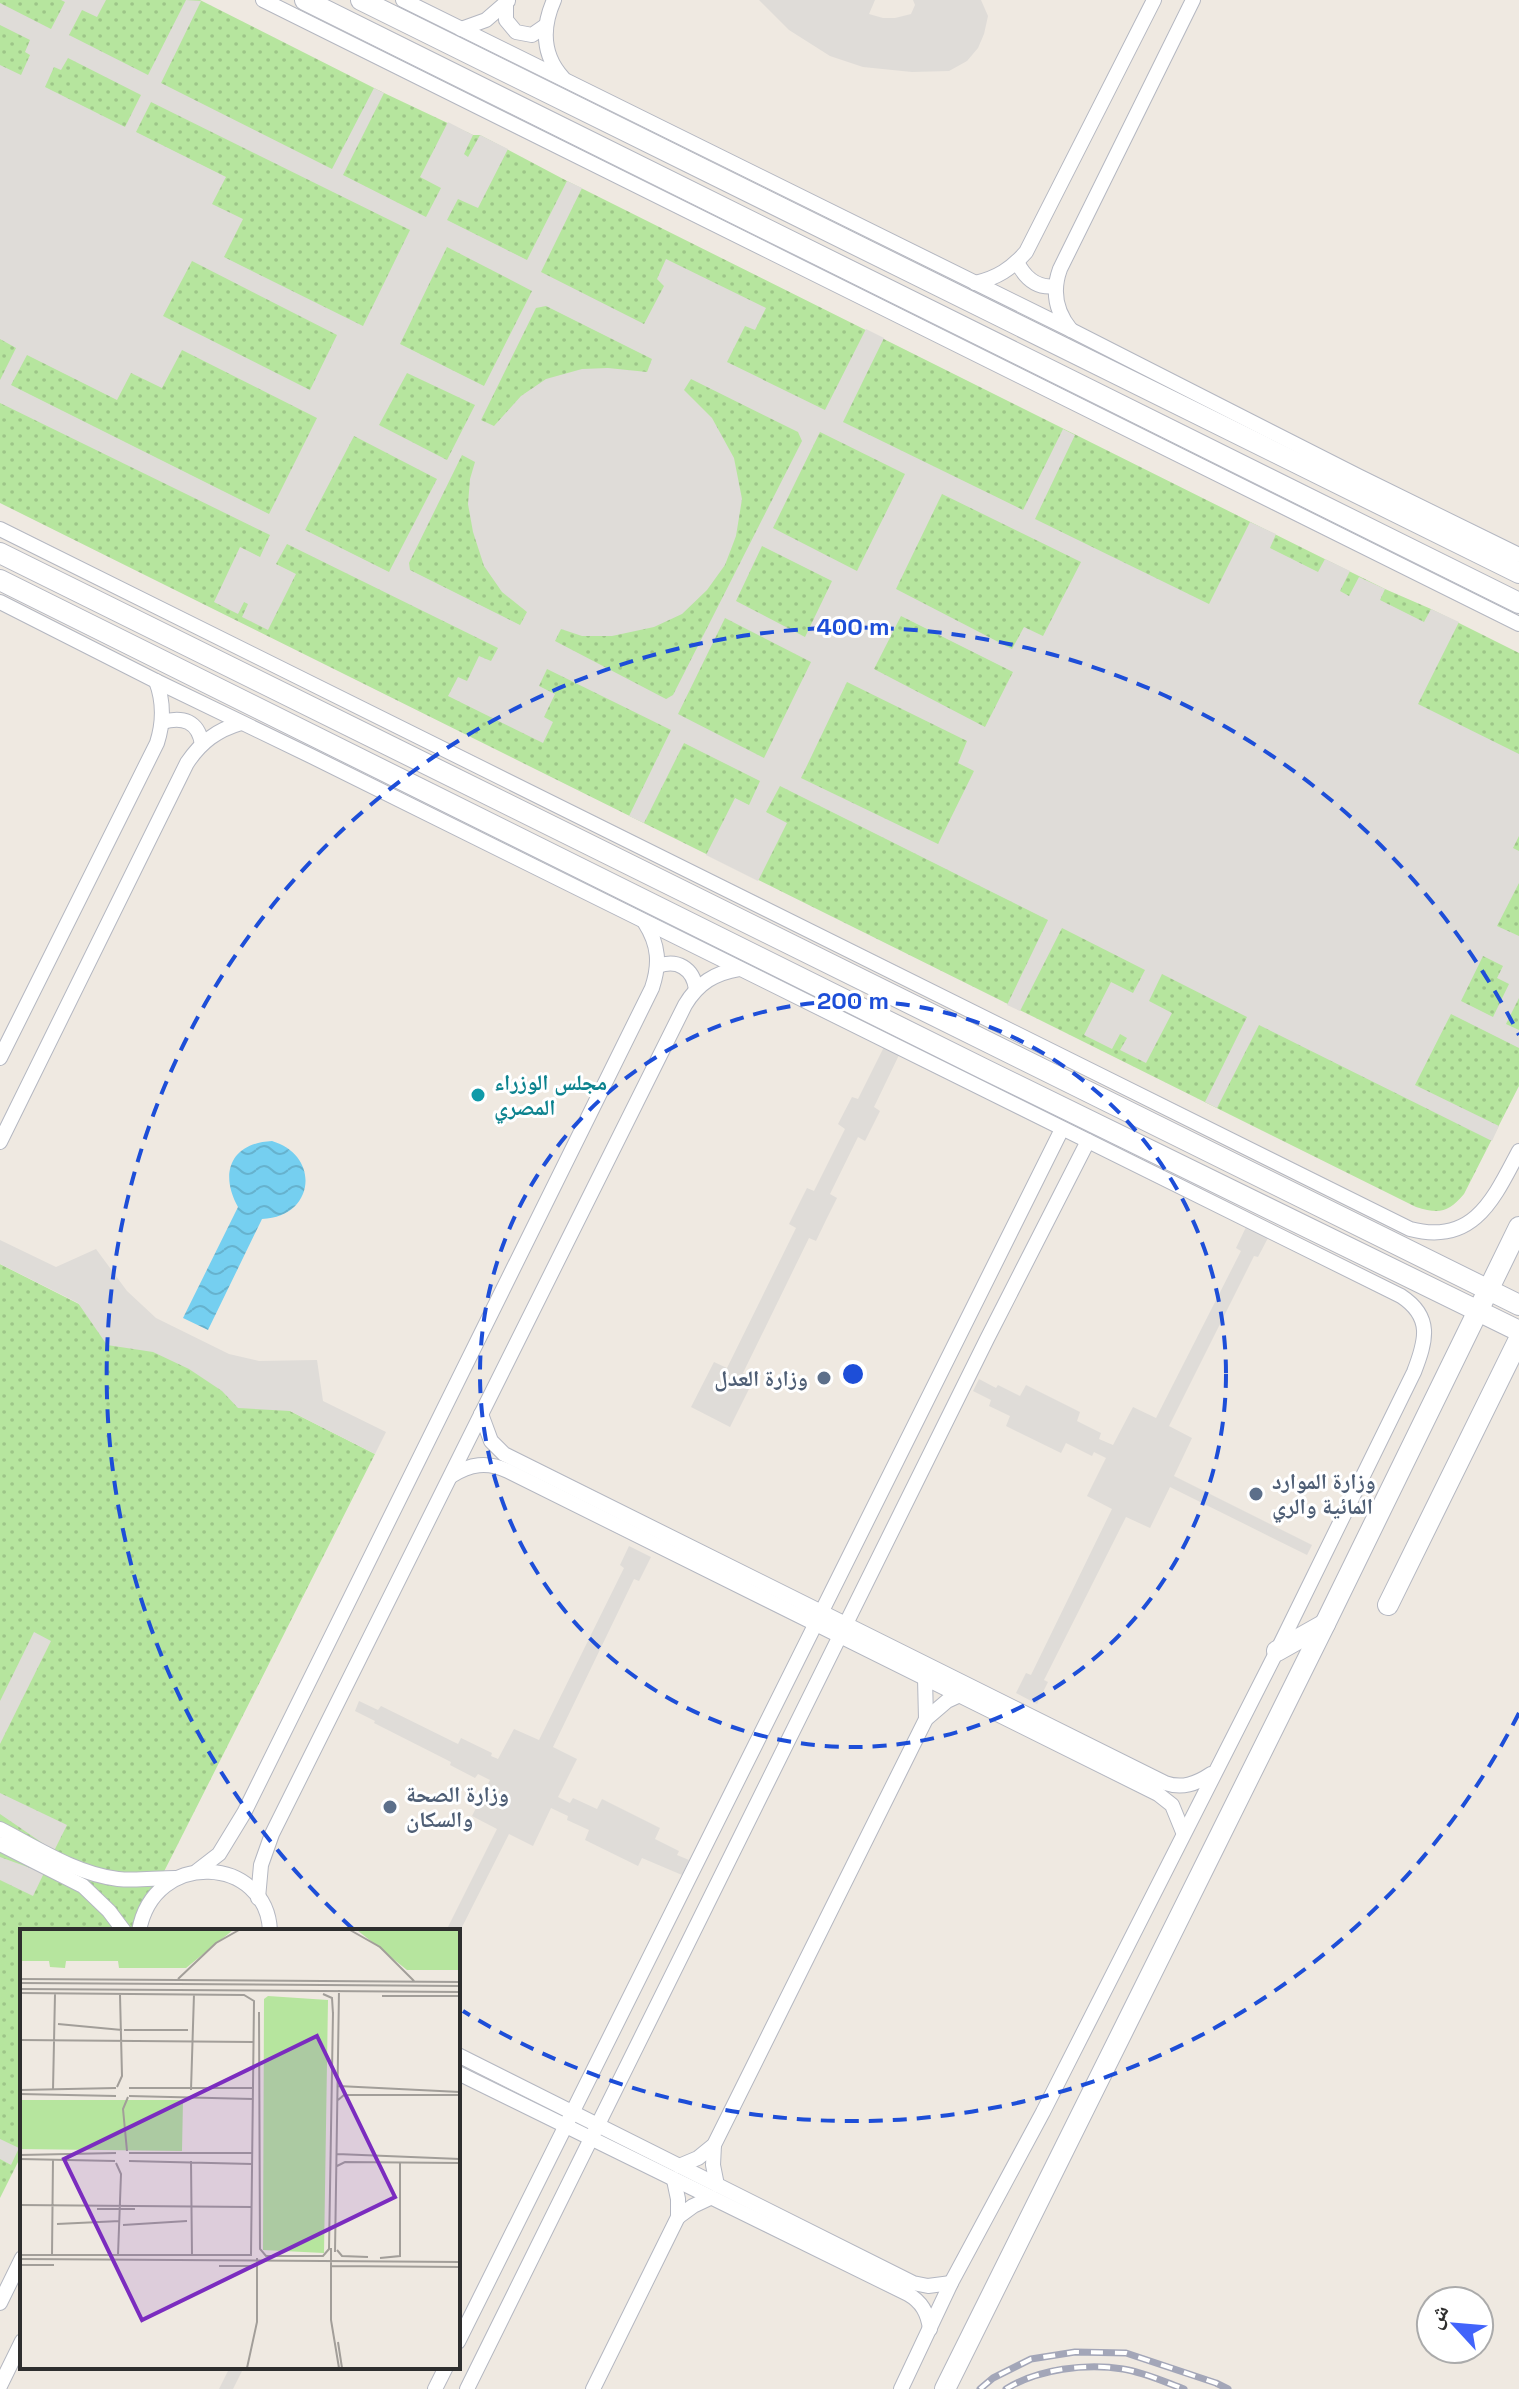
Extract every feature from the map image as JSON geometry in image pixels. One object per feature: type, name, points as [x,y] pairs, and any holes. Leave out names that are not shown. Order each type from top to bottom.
[{"type":"street","points":[[263,0],[1519,624]]},
{"type":"street","points":[[305,0],[1519,603]]},
{"type":"street","points":[[361,0],[1519,573]]},
{"type":"street","points":[[403,0],[1519,555]]},
{"type":"street","points":[[554,0],[545,26],[548,52],[567,81]]},
{"type":"street","points":[[975,283],[998,276],[1017,262],[1032,240],[1154,0]]},
{"type":"street","points":[[1071,330],[1057,306],[1056,286],[1065,259],[1193,0]]},
{"type":"street","points":[[461,29],[486,20],[508,2]]},
{"type":"street","points":[[508,2],[506,20],[516,32],[532,35],[545,26]]},
{"type":"street","points":[[1017,262],[1029,280],[1049,288],[1056,286]]},
{"type":"street","points":[[0,529],[1344,1207],[1519,1305]]},
{"type":"street","points":[[0,553],[656,877],[1344,1207],[1410,1229],[1432,1233],[1454,1230],[1474,1220],[1490,1204],[1519,1151]]},
{"type":"street","points":[[0,580],[30,606],[156,681],[613,894],[645,899],[1325,1248],[1411,1302],[1422,1319],[1424,1344],[1414,1372],[1277,1651],[1043,2112],[951,2283],[901,2389]]},
{"type":"street","points":[[0,602],[30,606],[613,894],[645,923],[1062,1129],[1325,1248],[1478,1310],[1519,1331]]},
{"type":"street","points":[[0,1058],[157,743],[163,705],[156,681]]},
{"type":"street","points":[[162,722],[177,719],[190,722],[198,731],[202,744]]},
{"type":"street","points":[[0,1142],[182,773],[202,744],[217,732],[241,723]]},
{"type":"street","points":[[645,899],[656,877]]},
{"type":"street","points":[[140,1929],[145,1908],[158,1890],[176,1878],[197,1871],[219,1854],[244,1813],[656,978],[655,943],[645,923]]},
{"type":"street","points":[[658,966],[680,965],[692,974],[696,989]]},
{"type":"street","points":[[258,1898],[261,1865],[272,1834],[678,1019],[696,989],[716,975],[739,969]]},
{"type":"street","points":[[460,2338],[1062,1129]]},
{"type":"street","points":[[467,2389],[1088,1141]]},
{"type":"street","points":[[945,2389],[1519,1227]]},
{"type":"street","points":[[1388,1605],[1519,1339]]},
{"type":"street","points":[[481,1414],[491,1441],[504,1454],[844,1630],[1165,1783],[1174,1786],[1194,1784],[1214,1772]]},
{"type":"street","points":[[450,1476],[473,1465],[497,1466],[820,1618]]},
{"type":"street","points":[[1277,1651],[1325,1624]]},
{"type":"street","points":[[844,1630],[925,1678],[1158,1794],[1172,1805],[1183,1832]]},
{"type":"street","points":[[925,1678],[926,1719]]},
{"type":"street","points":[[714,2192],[714,2145],[926,1719],[947,1701],[960,1695]]},
{"type":"street","points":[[0,1829],[94,1874],[120,1879],[176,1878]]},
{"type":"street","points":[[0,1844],[83,1886],[122,1929]]},
{"type":"street","points":[[197,1871],[231,1876],[246,1885],[258,1898],[271,1928]]},
{"type":"street","points":[[460,2056],[568,2119],[908,2294],[922,2304],[930,2329]]},
{"type":"street","points":[[460,2074],[568,2119]]},
{"type":"street","points":[[677,2173],[714,2145]]},
{"type":"street","points":[[593,2389],[678,2217],[677,2173]]},
{"type":"street","points":[[714,2192],[913,2283],[928,2286],[951,2283]]},
{"type":"street","points":[[678,2217],[714,2192]]},
{"type":"street","points":[[0,2303],[20,2262]]},
{"type":"street","points":[[0,2386],[20,2345]]},
{"type":"street","points":[[435,2389],[445,2369]]},
{"type":"green space","points":[[0,0],[200,0],[384,93],[473,135],[480,135],[1385,589],[1519,653],[1519,1086],[1464,1194],[1443,1210],[1416,1207],[0,503]]},
{"type":"green space","points":[[0,1264],[375,1454],[135,1929],[20,1929],[20,2158],[0,2198]]},
{"type":"shaded area","points":[[61,0],[106,0],[97,17],[82,10],[69,35],[148,75],[186,0],[201,1],[161,83],[332,169],[374,88],[384,93],[343,175],[426,217],[441,188],[420,177],[448,122],[473,135],[464,154],[468,157],[480,135],[508,149],[478,208],[458,199],[447,220],[527,260],[567,181],[582,188],[541,272],[644,324],[664,286],[657,279],[666,259],[766,308],[755,330],[745,326],[727,362],[825,410],[866,329],[884,338],[843,422],[1023,510],[1063,429],[1075,435],[1035,519],[1209,604],[1250,522],[1276,534],[1270,548],[1318,572],[1325,559],[1350,571],[1340,591],[1349,596],[1359,577],[1385,589],[1380,600],[1424,622],[1431,609],[1459,622],[1418,704],[1519,754],[1519,836],[1513,848],[1519,851],[1519,883],[1497,926],[1519,936],[1519,998],[1506,1024],[1519,1030],[1519,1048],[1451,1014],[1415,1085],[1499,1126],[1492,1141],[1259,1025],[1217,1108],[1205,1102],[1247,1017],[1162,974],[1149,1001],[1172,1013],[1146,1063],[1120,1050],[1127,1038],[1120,1034],[1112,1049],[1084,1035],[1111,982],[1133,993],[1145,970],[1062,928],[1020,1011],[1007,1005],[1048,920],[780,786],[766,812],[787,823],[758,881],[706,855],[735,798],[749,805],[760,781],[684,743],[644,823],[629,816],[671,730],[547,669],[539,686],[555,694],[544,717],[553,722],[543,743],[448,696],[458,677],[467,681],[479,656],[491,661],[498,648],[287,544],[276,564],[296,574],[268,630],[242,617],[248,604],[244,602],[238,614],[214,602],[240,547],[260,557],[270,535],[0,403],[0,380],[16,348],[0,339],[0,65],[21,75],[30,55],[25,52],[30,40],[0,25],[0,3],[51,29],[65,2]],"holes":[[[68,58],[141,95],[125,127],[45,87],[54,67],[61,70]],[[151,102],[410,230],[363,326],[224,257],[243,219],[212,204],[226,177],[136,132]],[[447,247],[532,291],[484,386],[400,344]],[[192,261],[337,335],[310,390],[163,316]],[[546,306],[652,359],[647,372],[582,369],[546,379],[521,396],[494,426],[481,420],[536,308]],[[182,350],[317,418],[269,514],[11,385],[27,355],[117,400],[131,373],[162,388]],[[407,373],[475,405],[447,460],[379,425]],[[691,379],[798,432],[802,441],[673,695],[666,699],[555,641],[561,629],[582,636],[612,636],[654,627],[682,614],[707,590],[725,565],[736,536],[742,499],[734,458],[712,418],[684,390]],[[820,432],[905,474],[857,571],[773,528]],[[354,436],[437,479],[389,572],[305,530]],[[462,455],[475,462],[468,504],[484,566],[502,592],[527,612],[520,625],[410,570],[409,563]],[[942,494],[1081,562],[1043,636],[1024,627],[1012,649],[896,589]],[[762,546],[832,581],[805,637],[736,601]],[[901,616],[1013,672],[985,727],[874,669]],[[725,618],[811,662],[764,758],[678,714]],[[847,682],[967,741],[958,763],[974,771],[938,844],[801,778]],[[1483,956],[1503,966],[1497,978],[1509,984],[1493,1017],[1461,1001]]]},
{"type":"shaded area","points":[[759,0],[875,0],[869,14],[895,18],[911,14],[915,5],[913,0],[981,0],[988,16],[978,48],[967,61],[949,71],[912,72],[863,67],[830,56],[789,30]]},
{"type":"shaded area","points":[[885,1045],[900,1053],[874,1107],[880,1111],[865,1141],[858,1137],[830,1194],[837,1198],[816,1241],[809,1238],[743,1373],[754,1379],[730,1427],[691,1407],[714,1362],[727,1368],[796,1228],[789,1224],[807,1188],[814,1191],[845,1129],[838,1124],[852,1097],[858,1099]]},
{"type":"shaded area","points":[[1247,1225],[1269,1236],[1258,1257],[1254,1256],[1169,1426],[1192,1438],[1174,1476],[1312,1545],[1307,1555],[1170,1487],[1150,1528],[1126,1517],[1044,1680],[1048,1682],[1037,1704],[1016,1693],[1026,1673],[1031,1675],[1112,1509],[1087,1496],[1106,1458],[1094,1452],[1092,1456],[1066,1443],[1061,1453],[1006,1426],[1010,1416],[989,1406],[991,1400],[973,1391],[979,1379],[1020,1396],[1026,1385],[1080,1412],[1077,1421],[1101,1433],[1099,1439],[1113,1445],[1133,1407],[1156,1418],[1241,1251],[1236,1248]]},
{"type":"shaded area","points":[[0,1240],[56,1267],[96,1249],[127,1291],[156,1318],[229,1354],[259,1361],[317,1360],[323,1401],[386,1432],[375,1454],[290,1411],[238,1408],[222,1391],[189,1369],[153,1352],[107,1345],[78,1303],[0,1264]]},
{"type":"shaded area","points":[[629,1546],[651,1557],[639,1581],[634,1579],[553,1747],[577,1759],[558,1797],[570,1803],[573,1798],[597,1809],[602,1799],[660,1828],[655,1839],[679,1851],[677,1855],[689,1860],[682,1875],[642,1858],[638,1866],[585,1840],[589,1830],[551,1808],[533,1846],[509,1834],[460,1931],[447,1929],[497,1829],[472,1816],[490,1780],[478,1774],[475,1778],[450,1765],[451,1762],[374,1723],[355,1711],[359,1701],[378,1710],[381,1706],[458,1744],[461,1738],[498,1759],[514,1729],[539,1740],[624,1568],[620,1565]]},
{"type":"shaded area","points":[[34,1632],[51,1641],[0,1744],[0,1701]]},
{"type":"shaded area","points":[[0,1793],[67,1825],[54,1851],[0,1814]]},
{"type":"shaded area","points":[[0,1857],[44,1873],[33,1896],[0,1880]]},
{"type":"shaded area","points":[[0,2139],[19,2148],[11,2165],[0,2159]]},
{"type":"shaded area","points":[[229,2369],[243,2369],[233,2389],[219,2389]]},
{"type":"water","points":[[272,1141],[299,1159],[305,1172],[301,1198],[293,1208],[279,1216],[262,1219],[208,1330],[183,1318],[238,1207],[230,1183],[232,1162],[247,1147]]},
{"type":"railway","points":[[980,2389],[993,2378],[1031,2359],[1075,2352],[1126,2353],[1228,2389]]},
{"type":"railway","points":[[1006,2389],[1047,2372],[1094,2367],[1131,2370],[1184,2389]]},
{"type":"place","name":"مجلس الوزراء المصري","points":[[478,1095]]},
{"type":"place","name":"وزارة العدل","points":[[824,1378]]},
{"type":"place","name":"وزارة الموارد المائية والري","points":[[1256,1494]]},
{"type":"place","name":"وزارة الصحة والسكان","points":[[390,1807]]}]
